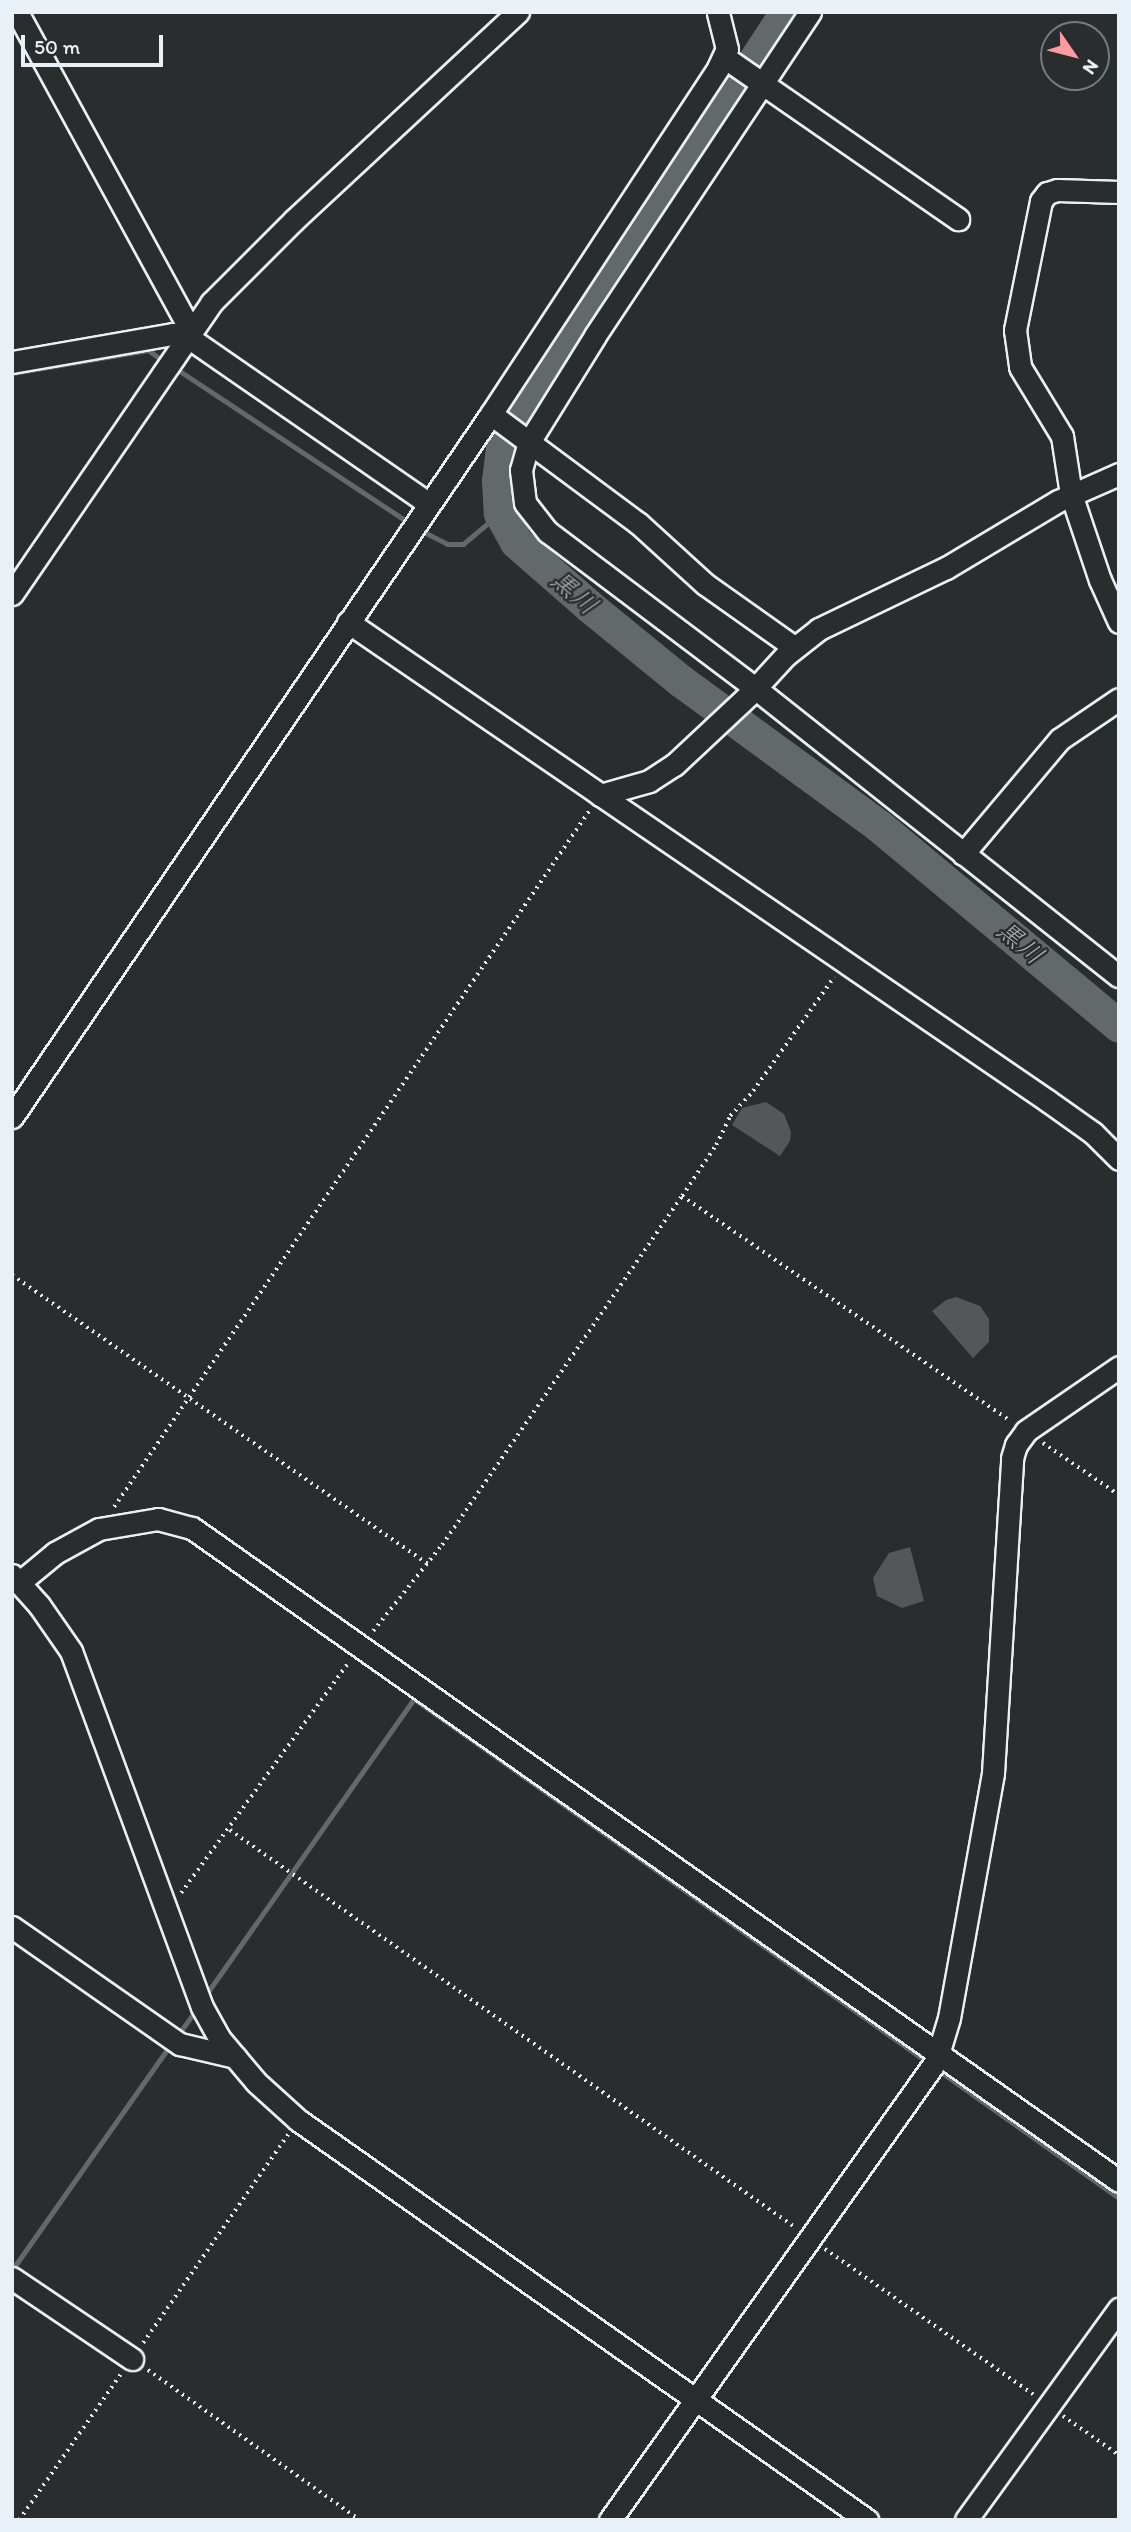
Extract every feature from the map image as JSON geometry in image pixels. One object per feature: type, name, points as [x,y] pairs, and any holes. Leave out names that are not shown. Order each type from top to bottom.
[{"type":"street","points":[[17,12],[190,334],[425,507]]},
{"type":"street","points":[[12,594],[211,303],[295,220],[518,12]]},
{"type":"street","points":[[12,1116],[425,507],[495,417],[728,59],[718,12]]},
{"type":"street","points":[[810,12],[759,79],[526,440],[521,488],[533,516],[578,556],[1119,976]]},
{"type":"street","points":[[728,59],[958,219]]},
{"type":"street","points":[[1119,192],[1047,193],[1041,201],[1015,330],[1020,367],[1062,436],[1071,494],[1100,580],[1119,622]]},
{"type":"street","points":[[12,362],[173,334],[190,334]]},
{"type":"street","points":[[495,417],[638,523],[705,584],[794,647]]},
{"type":"street","points":[[600,795],[649,781],[674,765],[794,647],[854,610],[946,568],[1071,494],[1119,474]]},
{"type":"street","points":[[348,622],[1093,1133],[1119,1159]]},
{"type":"street","points":[[963,853],[1060,739],[1119,699]]},
{"type":"street","points":[[610,2520],[936,2061],[949,2018],[992,1784],[1010,1474],[1016,1445],[1026,1431],[1119,1367]]},
{"type":"street","points":[[867,2520],[298,2120],[256,2082],[219,2038],[202,2007],[82,1674],[56,1628],[16,1578],[99,1529],[158,1519],[192,1528],[1119,2181]]},
{"type":"street","points":[[12,1927],[180,2044],[235,2057]]},
{"type":"street","points":[[12,2278],[132,2358]]},
{"type":"street","points":[[966,2520],[1119,2309]]},
{"type":"path","points":[[99,1529],[187,1396],[600,795]]},
{"type":"path","points":[[167,1912],[361,1646],[428,1564],[682,1196],[716,1145],[730,1116],[753,1091],[844,964]]},
{"type":"path","points":[[682,1196],[1119,1495]]},
{"type":"path","points":[[12,1275],[428,1564]]},
{"type":"path","points":[[229,1830],[1119,2455]]},
{"type":"path","points":[[19,2520],[298,2120]]},
{"type":"path","points":[[132,2358],[360,2520]]},
{"type":"building","points":[[766,1102],[784,1114],[791,1132],[790,1141],[780,1156],[732,1125],[742,1108]]},
{"type":"building","points":[[956,1297],[980,1306],[989,1319],[989,1342],[973,1358],[932,1311],[946,1300]]},
{"type":"building","points":[[910,1547],[924,1601],[902,1608],[877,1596],[873,1578],[889,1553]]},
{"type":"waterway","name":"黒川","points":[[786,12],[569,345],[508,432],[502,448],[498,480],[500,513],[516,542],[589,606],[681,681],[879,826],[1119,1026]]},
{"type":"waterway","points":[[12,373],[148,350],[166,363]]},
{"type":"waterway","points":[[175,368],[412,525]]},
{"type":"waterway","points":[[420,530],[447,544],[463,544],[500,513]]},
{"type":"waterway","points":[[205,1996],[414,1699],[930,2064]]},
{"type":"waterway","points":[[177,2036],[196,2010]]},
{"type":"waterway","points":[[12,2270],[171,2044]]},
{"type":"waterway","points":[[938,2070],[1119,2198]]}]
